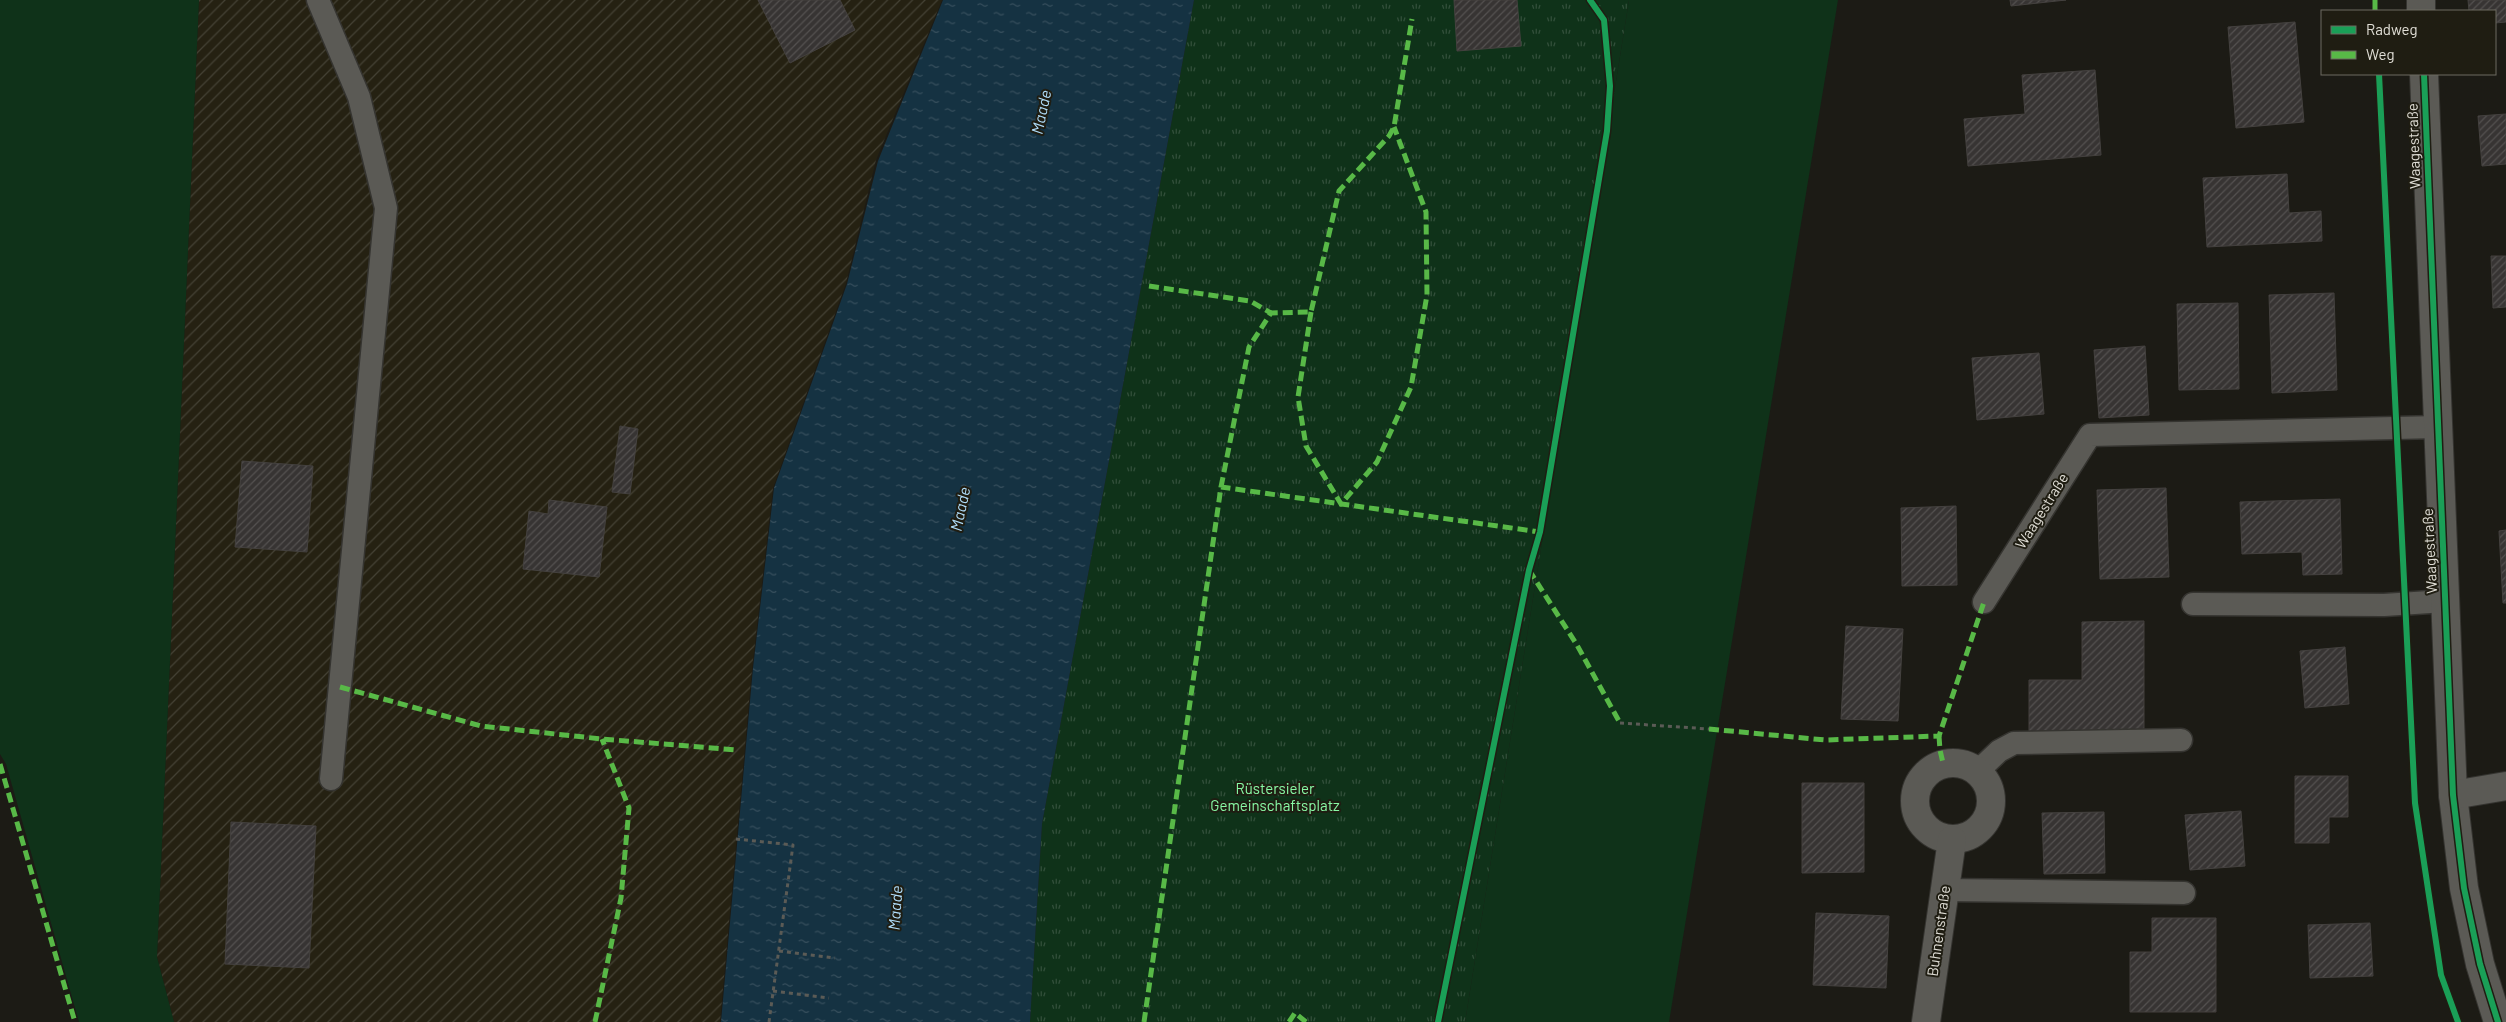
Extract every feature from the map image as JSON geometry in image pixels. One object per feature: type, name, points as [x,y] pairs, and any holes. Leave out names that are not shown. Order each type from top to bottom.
[{"type":"street","name":"Waagestraße","points":[[2424,75],[2453,795],[2464,888],[2480,964],[2498,1022]]},
{"type":"street","points":[[1944,763],[1962,763],[1978,771],[1986,780],[1990,791],[1992,807],[1988,818],[1981,828],[1969,837],[1952,840],[1937,836],[1923,826],[1917,815],[1914,802],[1918,786],[1927,772],[1944,763]]},
{"type":"street","points":[[2453,795],[2506,786]]},
{"type":"street","name":"Buhnenstraße","points":[[1926,1022],[1952,840]]},
{"type":"lane","points":[[318,0],[359,97],[386,208],[331,778]]},
{"type":"lane","name":"Waagestraße","points":[[1984,602],[2090,435],[2438,427]]},
{"type":"lane","points":[[2193,604],[2384,605],[2445,601]]},
{"type":"lane","points":[[1978,771],[1999,751],[2014,743],[2181,740]]},
{"type":"lane","points":[[1945,890],[2184,893]]},
{"type":"path","points":[[1620,723],[1709,729]]},
{"type":"path","points":[[736,839],[793,845],[769,1022]]},
{"type":"path","points":[[779,951],[835,958]]},
{"type":"path","points":[[774,991],[829,998]]},
{"type":"shaded area","points":[[199,0],[942,0],[876,160],[846,283],[773,488],[752,669],[720,1022],[174,1022],[157,957]]},
{"type":"green space","points":[[0,0],[199,0],[157,957],[174,1022],[79,1022],[6,764],[0,754]]},
{"type":"green space","name":"Rüstersieler Gemeinschaftsplatz","points":[[1194,0],[1629,0],[1465,1022],[1030,1022],[1042,824]]},
{"type":"green space","points":[[1629,0],[1838,0],[1669,1022],[1465,1022]]},
{"type":"water","name":"Maade","points":[[943,0],[1194,0],[1042,824],[1030,1022],[721,1022],[753,668],[774,488],[847,284],[878,161]]},
{"type":"building","points":[[758,0],[840,0],[855,30],[790,63]]},
{"type":"building","points":[[1454,0],[1517,0],[1521,46],[1457,51]]},
{"type":"building","points":[[2010,0],[2066,0],[2011,6]]},
{"type":"building","points":[[2468,0],[2506,0],[2506,22],[2496,23],[2496,10],[2469,10]]},
{"type":"building","points":[[2295,22],[2304,122],[2236,128],[2228,27]]},
{"type":"building","points":[[2095,70],[2101,155],[1968,166],[1964,119],[2025,114],[2022,75]]},
{"type":"building","points":[[2506,114],[2506,164],[2482,166],[2478,116]]},
{"type":"building","points":[[2287,174],[2289,213],[2321,211],[2322,241],[2207,247],[2203,178]]},
{"type":"building","points":[[2491,256],[2506,256],[2506,307],[2493,308]]},
{"type":"building","points":[[2334,293],[2337,390],[2272,393],[2269,295]]},
{"type":"building","points":[[2238,303],[2239,389],[2179,390],[2177,304]]},
{"type":"building","points":[[2145,346],[2149,415],[2099,418],[2094,350]]},
{"type":"building","points":[[2039,353],[2044,414],[1977,420],[1972,358]]},
{"type":"building","points":[[620,426],[638,429],[630,494],[612,492]]},
{"type":"building","points":[[242,461],[313,466],[307,552],[235,547]]},
{"type":"building","points":[[2166,488],[2169,577],[2100,579],[2097,490]]},
{"type":"building","points":[[2340,499],[2342,574],[2303,575],[2302,552],[2242,554],[2240,502]]},
{"type":"building","points":[[549,500],[607,507],[599,577],[523,569],[529,511],[548,514]]},
{"type":"building","points":[[1956,506],[1957,585],[1902,586],[1901,508]]},
{"type":"building","points":[[2506,530],[2506,603],[2503,603],[2499,531]]},
{"type":"building","points":[[2144,621],[2144,733],[2029,733],[2029,680],[2082,680],[2082,622]]},
{"type":"building","points":[[1846,626],[1903,629],[1898,721],[1841,719]]},
{"type":"building","points":[[2345,647],[2349,704],[2305,708],[2300,651]]},
{"type":"building","points":[[2295,776],[2348,776],[2348,817],[2329,817],[2329,843],[2295,843]]},
{"type":"building","points":[[1802,783],[1864,783],[1864,872],[1802,873]]},
{"type":"building","points":[[2241,811],[2245,866],[2190,870],[2185,815]]},
{"type":"building","points":[[2104,812],[2105,873],[2044,874],[2042,813]]},
{"type":"building","points":[[231,822],[316,826],[309,968],[225,964]]},
{"type":"building","points":[[1816,913],[1889,916],[1886,988],[1813,985]]},
{"type":"building","points":[[2152,918],[2216,918],[2216,1012],[2130,1012],[2130,952],[2152,952]]},
{"type":"building","points":[[2370,923],[2373,976],[2310,978],[2308,925]]},
{"type":"marked path","points":[[2375,0],[2375,10]]},
{"type":"marked path","points":[[1221,487],[1249,347],[1271,313],[1311,312],[1339,191],[1389,136],[1394,127],[1412,19]]},
{"type":"marked path","points":[[1311,312],[1298,397],[1306,446],[1341,504],[1377,462],[1411,387],[1427,295],[1426,212],[1394,127]]},
{"type":"marked path","points":[[1149,286],[1250,301],[1271,313]]},
{"type":"marked path","points":[[1144,1022],[1221,487],[1540,532]]},
{"type":"marked path","points":[[1529,570],[1577,645],[1620,723]]},
{"type":"marked path","points":[[1709,729],[1825,740],[1939,736],[1984,602]]},
{"type":"marked path","points":[[340,687],[481,726],[602,739],[737,750]]},
{"type":"marked path","points":[[1939,736],[1943,763]]},
{"type":"marked path","points":[[595,1022],[621,898],[629,808],[602,739]]},
{"type":"marked path","points":[[0,764],[75,1022]]},
{"type":"marked path","points":[[1289,1022],[1295,1013],[1306,1022]]},
{"type":"cycle path","points":[[1438,1022],[1529,570],[1540,532],[1607,131],[1610,86],[1604,20],[1590,0]]},
{"type":"cycle path","points":[[2379,75],[2415,803],[2441,975],[2458,1022]]},
{"type":"cycle path","points":[[2424,75],[2453,795],[2464,888],[2480,964],[2498,1022]]}]
